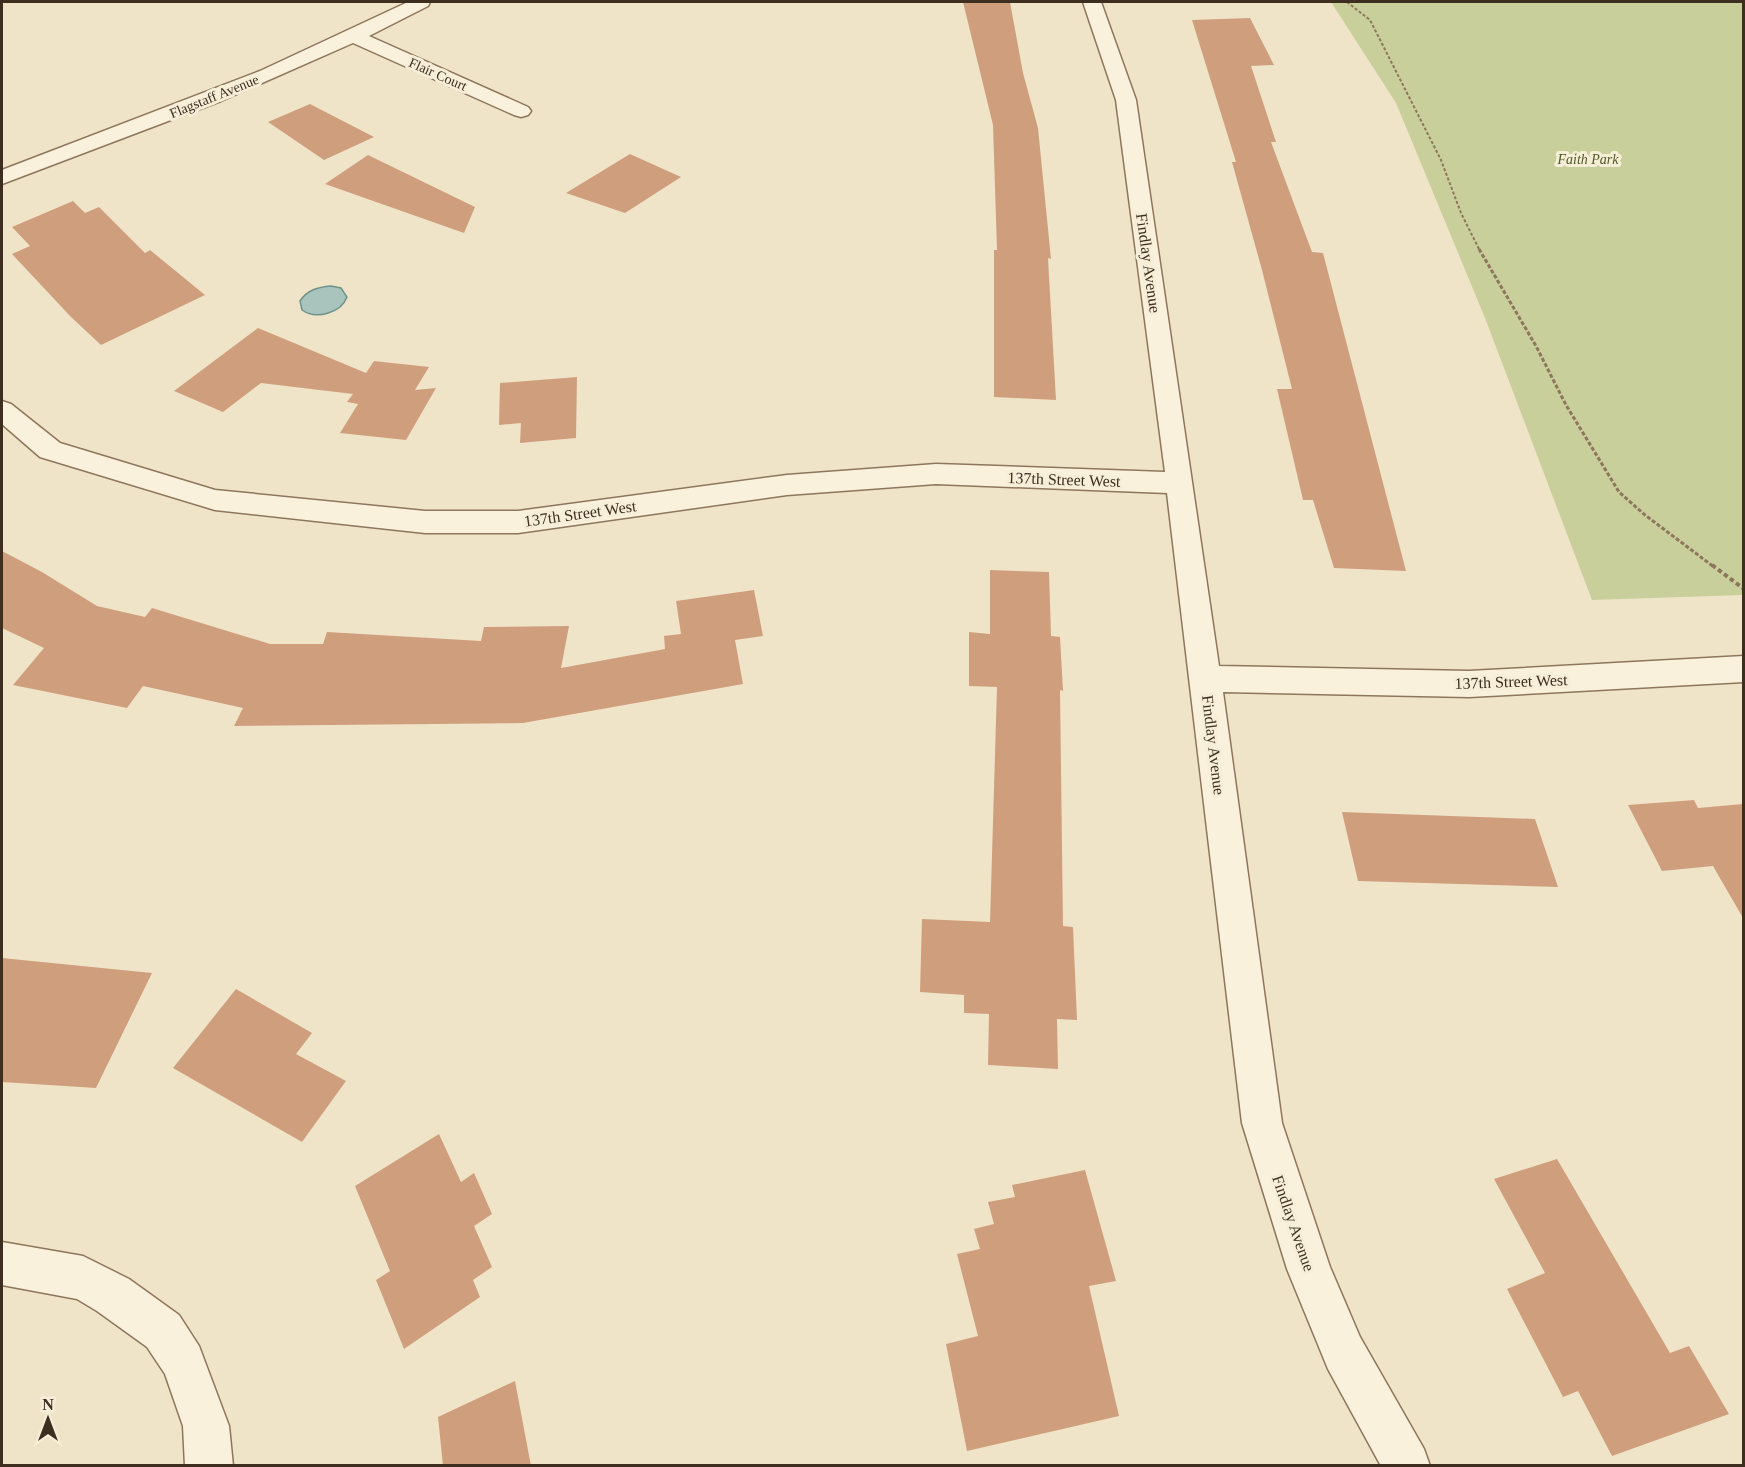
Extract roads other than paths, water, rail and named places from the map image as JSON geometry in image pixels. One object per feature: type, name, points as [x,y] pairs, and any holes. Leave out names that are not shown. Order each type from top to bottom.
[{"type":"street","name":"Flagstaff Avenue","points":[[2,177],[218,95],[355,37],[421,2]]},
{"type":"street","name":"Findlay Avenue","points":[[1092,2],[1126,100],[1180,483],[1262,1123],[1309,1269],[1340,1343],[1407,1466]]},
{"type":"street","name":"Flair Court","points":[[355,37],[521,111]]},
{"type":"street","name":"137th Street West","points":[[2,410],[50,450],[215,500],[425,522],[518,522],[788,484],[936,474],[1180,483]]},
{"type":"street","name":"137th Street West","points":[[1206,679],[1469,684],[1743,669]]},
{"type":"street","points":[[2,1264],[83,1278],[114,1295],[164,1331],[183,1362],[206,1426],[209,1466]]},
{"type":"water","points":[[331,286],[341,288],[347,297],[344,303],[328,313],[314,314],[302,310],[300,301],[306,294],[317,288]]},
{"type":"park label","name":"Faith Park","points":[[1588,159]]}]
